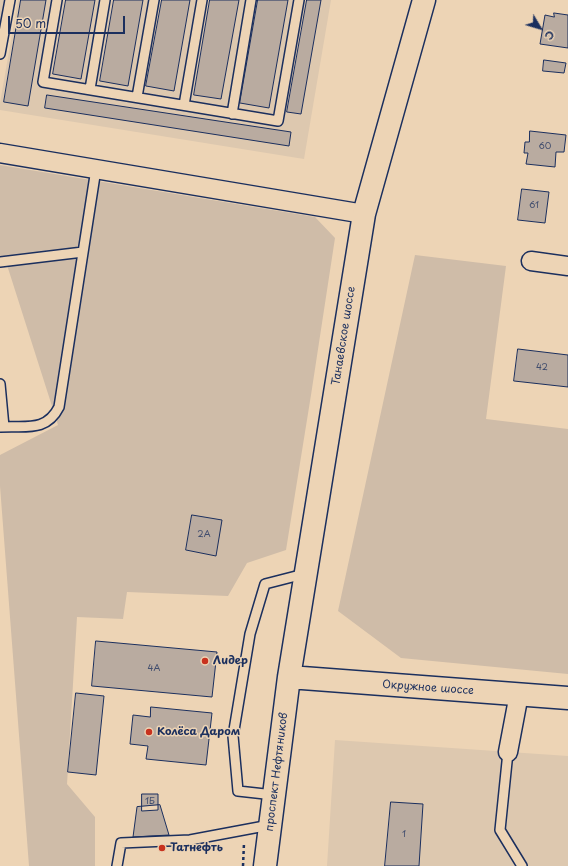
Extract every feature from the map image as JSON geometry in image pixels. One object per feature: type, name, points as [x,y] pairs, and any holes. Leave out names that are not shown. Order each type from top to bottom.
[{"type":"street","name":"Танаевское шоссе","points":[[289,678],[364,214],[424,0]]},
{"type":"street","points":[[0,154],[364,214]]},
{"type":"street","points":[[531,261],[568,266]]},
{"type":"street","name":"Окружное шоссе","points":[[289,678],[568,698]]},
{"type":"street","name":"проспект Нефтяников","points":[[265,866],[289,678]]},
{"type":"street","points":[[508,752],[519,694]]},
{"type":"lane","points":[[0,54],[10,0]]},
{"type":"lane","points":[[57,0],[43,82],[278,122],[299,0]]},
{"type":"lane","points":[[90,89],[105,0]]},
{"type":"lane","points":[[137,97],[154,0]]},
{"type":"lane","points":[[184,105],[202,0]]},
{"type":"lane","points":[[232,114],[251,0]]},
{"type":"lane","points":[[0,384],[2,427],[41,425],[48,422],[55,415],[59,407],[96,169]]},
{"type":"lane","points":[[0,262],[83,252]]},
{"type":"lane","points":[[274,795],[238,791],[233,736],[250,634],[265,584],[306,573]]},
{"type":"lane","points":[[508,752],[500,830],[522,866]]},
{"type":"lane","points":[[117,866],[121,843],[190,840],[270,826]]},
{"type":"path","points":[[243,866],[244,830]]},
{"type":"shaded area","points":[[0,0],[6,0],[0,38]]},
{"type":"shaded area","points":[[18,0],[331,0],[304,159],[0,110]]},
{"type":"shaded area","points":[[0,165],[315,217],[335,238],[286,550],[247,563],[228,596],[127,592],[123,619],[77,617],[67,784],[95,817],[95,866],[29,866],[0,486],[0,455],[58,425],[7,265],[0,265]]},
{"type":"shaded area","points":[[415,255],[506,266],[486,419],[568,429],[568,674],[401,658],[338,611]]},
{"type":"shaded area","points":[[335,740],[568,756],[568,866],[327,866]]},
{"type":"building","points":[[21,0],[46,0],[28,106],[4,102]]},
{"type":"building","points":[[66,0],[95,0],[81,79],[53,74]]},
{"type":"building","points":[[114,0],[143,0],[128,86],[100,81]]},
{"type":"building","points":[[162,0],[190,0],[174,91],[146,86]]},
{"type":"building","points":[[210,0],[239,0],[221,99],[194,95]]},
{"type":"building","points":[[258,0],[288,0],[269,108],[240,103]]},
{"type":"building","points":[[307,0],[321,0],[301,114],[287,112]]},
{"type":"building","points":[[554,13],[568,15],[568,48],[540,44],[545,15],[554,17]]},
{"type":"building","points":[[544,60],[566,63],[564,73],[543,71]]},
{"type":"building","points":[[47,95],[291,132],[289,146],[45,108]]},
{"type":"building","points":[[530,131],[566,135],[564,152],[556,152],[555,167],[526,164],[528,153],[524,153],[525,142],[529,142]]},
{"type":"building","points":[[522,189],[549,192],[545,223],[518,220]]},
{"type":"building","points":[[518,349],[568,355],[568,387],[514,381]]},
{"type":"building","points":[[192,515],[222,520],[216,556],[186,550]]},
{"type":"building","points":[[96,641],[217,652],[212,697],[92,686]]},
{"type":"building","points":[[76,693],[104,696],[96,775],[68,772]]},
{"type":"building","points":[[151,707],[212,713],[206,765],[146,759],[148,746],[130,744],[133,715],[150,717]]},
{"type":"building","points":[[142,794],[158,794],[158,810],[142,811]]},
{"type":"building","points":[[391,802],[423,804],[419,866],[385,866]]},
{"type":"building","points":[[160,805],[169,835],[133,837],[137,807]]},
{"type":"place","name":"Лидер","points":[[205,661]]},
{"type":"place","name":"Колёса Даром","points":[[149,732]]},
{"type":"place","name":"Татнефть","points":[[162,848]]}]
